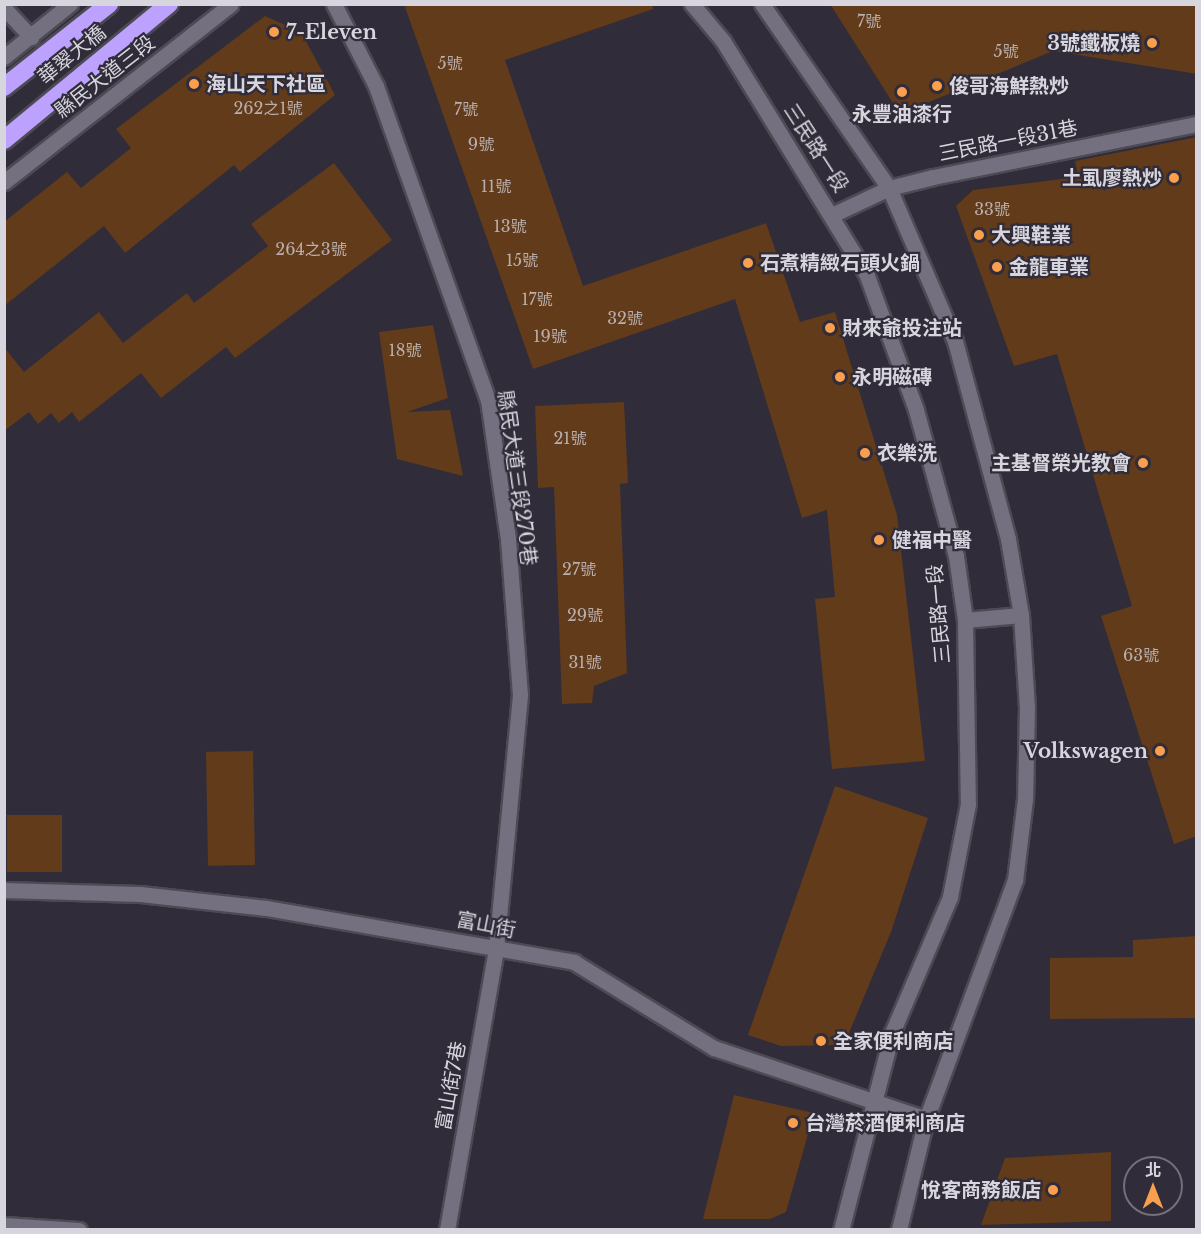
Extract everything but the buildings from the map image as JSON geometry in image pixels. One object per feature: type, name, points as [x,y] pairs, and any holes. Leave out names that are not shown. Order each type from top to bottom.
[{"type":"highway","name":"華翠大橋","points":[[4,87],[109,4]]},
{"type":"highway","name":"華翠大橋","points":[[4,140],[169,4]]},
{"type":"street","points":[[4,57],[70,4]]},
{"type":"street","name":"縣民大道三段","points":[[4,182],[231,4]]},
{"type":"street","name":"縣民大道三段270巷","points":[[334,4],[376,86],[488,400],[508,539],[520,695],[496,949]]},
{"type":"street","name":"三民路一段","points":[[692,4],[723,41],[834,214],[866,273],[916,410],[956,556],[965,620],[968,804],[950,897],[892,1033],[841,1230]]},
{"type":"street","name":"三民路一段","points":[[762,4],[889,188],[955,340],[1008,539],[1021,615],[1027,730],[1025,799],[1015,880],[926,1119],[899,1230]]},
{"type":"street","points":[[4,8],[30,37]]},
{"type":"street","name":"三民路一段31巷","points":[[834,214],[889,188],[1197,124]]},
{"type":"street","points":[[965,620],[1021,615]]},
{"type":"street","name":"富山街","points":[[4,890],[140,894],[266,908],[574,962],[714,1048],[926,1119]]},
{"type":"street","name":"富山街7巷","points":[[447,1230],[496,949]]},
{"type":"street","points":[[4,1225],[79,1230]]},
{"type":"place","name":"7-Eleven","points":[[274,32]]},
{"type":"place","name":"3號鐵板燒","points":[[1152,43]]},
{"type":"place","name":"海山天下社區","points":[[194,84]]},
{"type":"place","name":"俊哥海鮮熱炒","points":[[937,86]]},
{"type":"place","name":"永豐油漆行","points":[[902,92]]},
{"type":"place","name":"土虱廖熱炒","points":[[1174,178]]},
{"type":"place","name":"大興鞋業","points":[[979,235]]},
{"type":"place","name":"石煮精緻石頭火鍋","points":[[748,263]]},
{"type":"place","name":"金龍車業","points":[[997,267]]},
{"type":"place","name":"財來爺投注站","points":[[830,328]]},
{"type":"place","name":"永明磁磚","points":[[840,377]]},
{"type":"place","name":"衣樂洗","points":[[865,453]]},
{"type":"place","name":"主基督榮光教會","points":[[1143,463]]},
{"type":"place","name":"健福中醫","points":[[879,540]]},
{"type":"place","name":"Volkswagen","points":[[1160,751]]},
{"type":"place","name":"全家便利商店","points":[[821,1041]]},
{"type":"place","name":"台灣菸酒便利商店","points":[[793,1123]]},
{"type":"place","name":"悅客商務飯店","points":[[1053,1190]]}]
